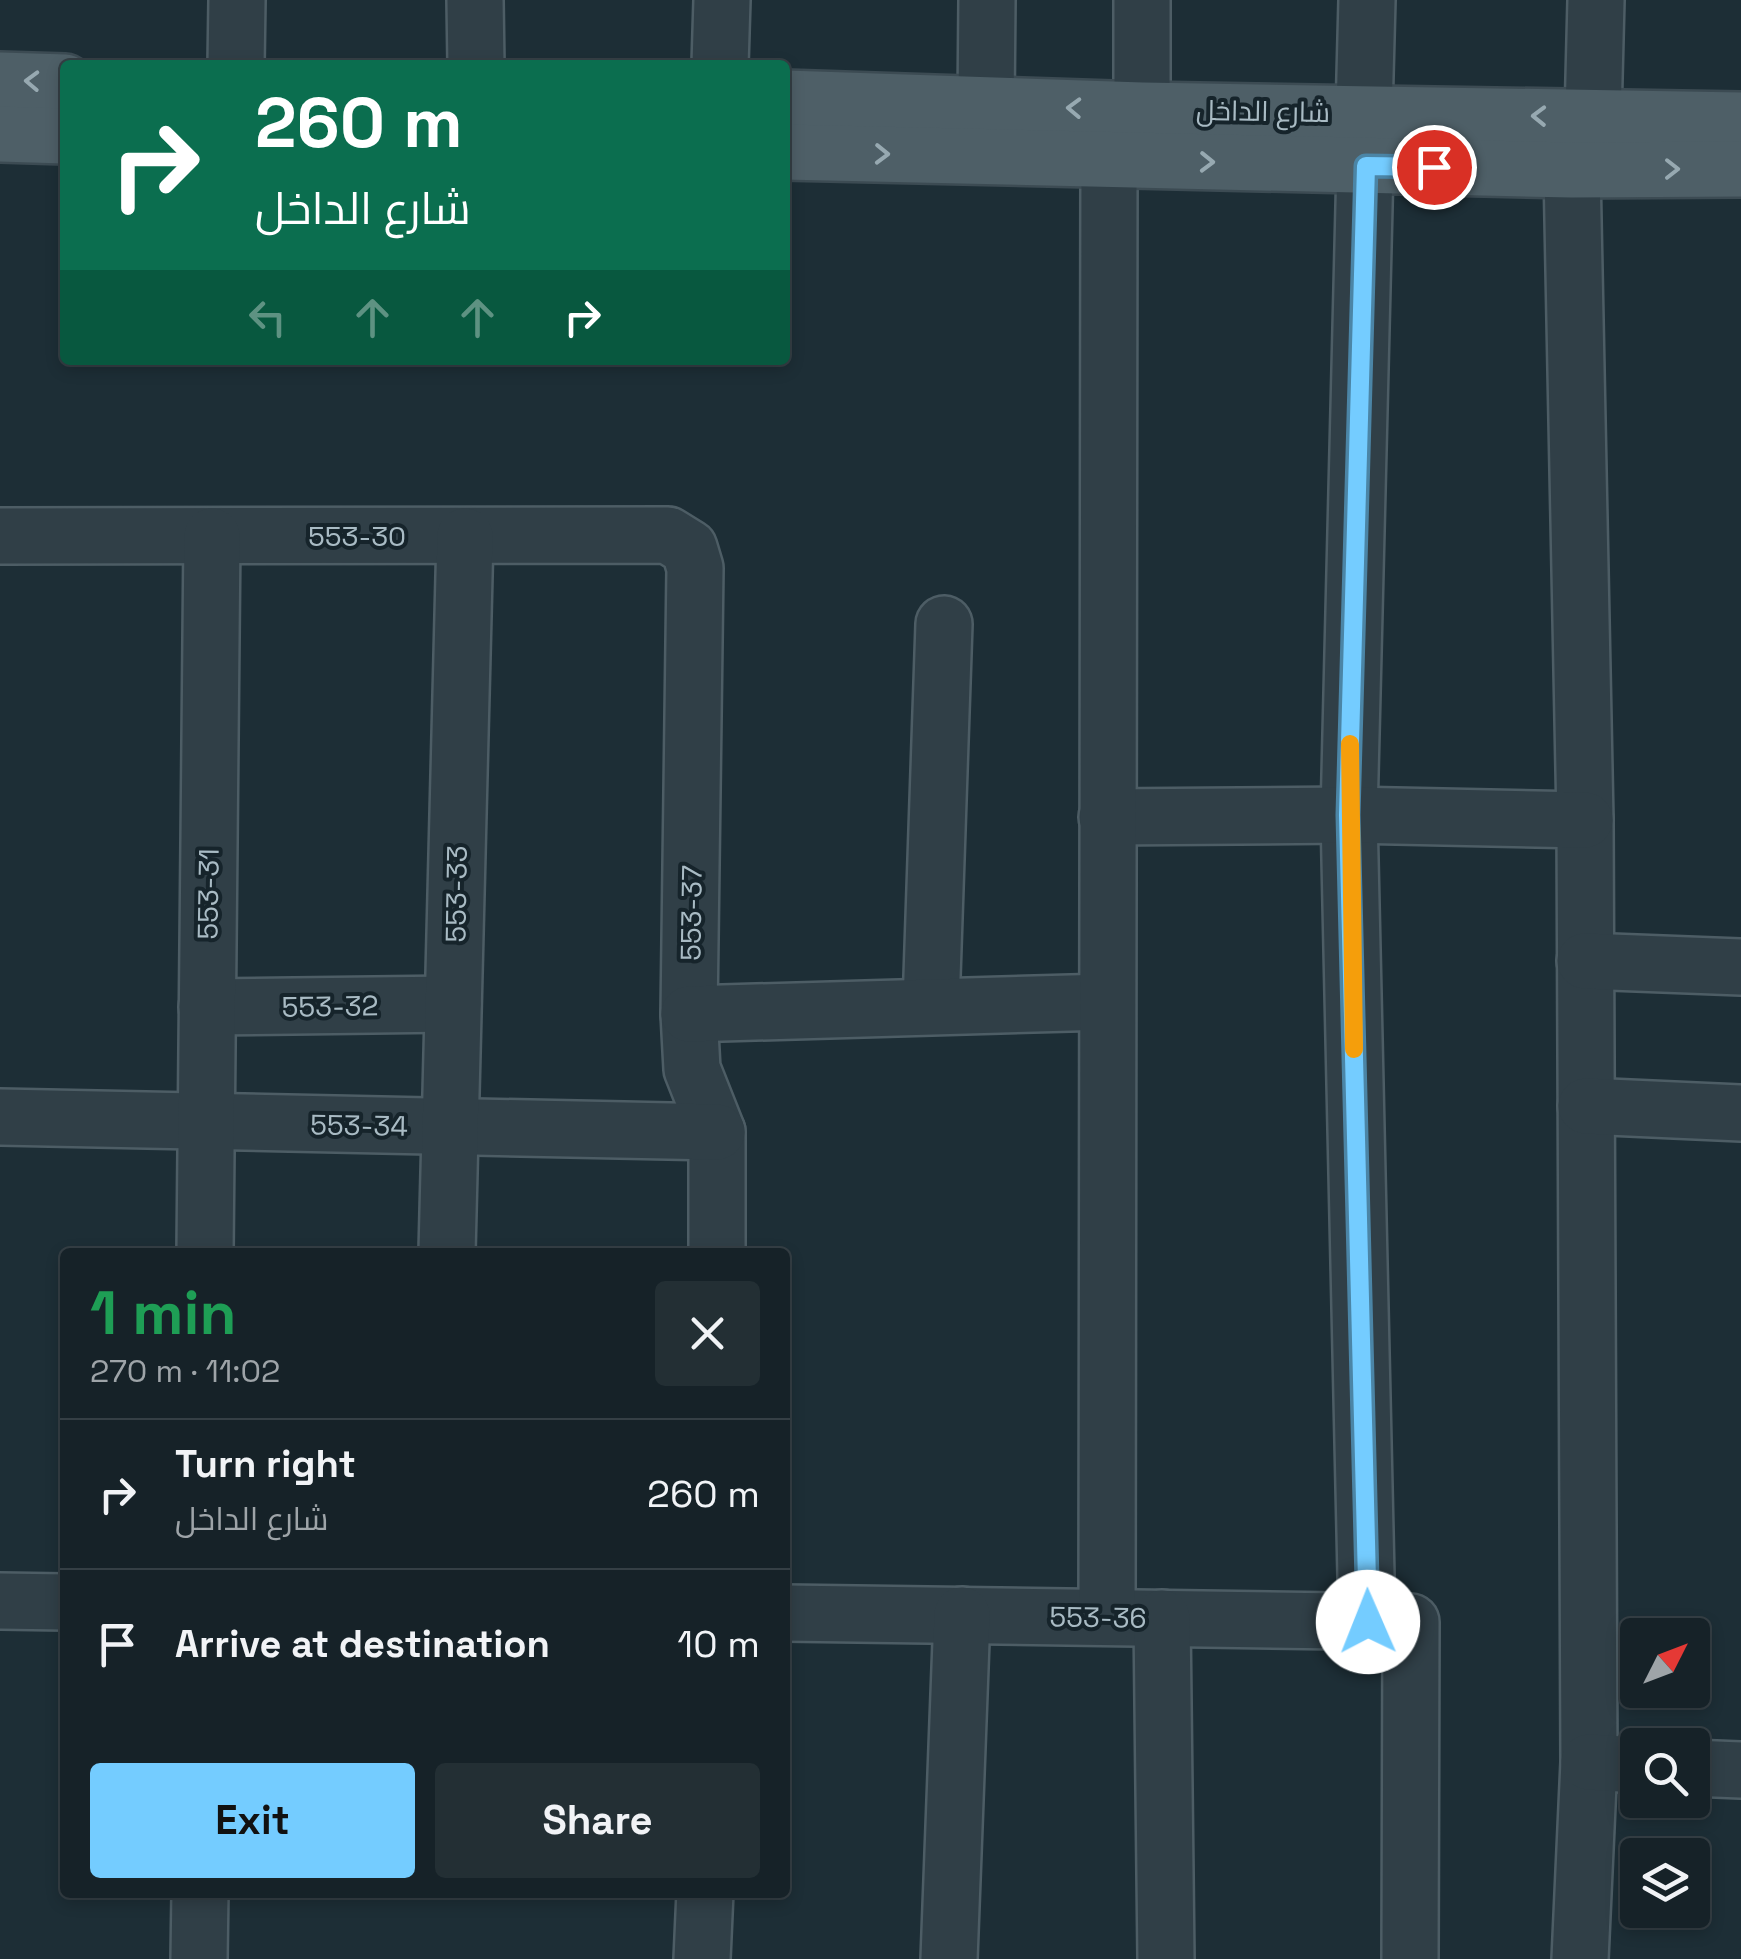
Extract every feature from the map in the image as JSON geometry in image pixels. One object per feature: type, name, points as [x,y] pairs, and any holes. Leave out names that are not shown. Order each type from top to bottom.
[{"type":"main road","points":[[0,80],[60,82]]},
{"type":"main road","name":"شارع الداخل","points":[[790,98],[1142,110],[1572,170],[1741,169]]},
{"type":"main road","name":"شارع الداخل","points":[[790,152],[1109,159],[1593,118],[1741,120]]},
{"type":"main road","points":[[0,134],[60,136]]},
{"type":"street","points":[[236,0],[236,60]]},
{"type":"street","points":[[475,0],[476,60]]},
{"type":"street","points":[[720,60],[722,0]]},
{"type":"street","points":[[986,105],[987,0]]},
{"type":"street","points":[[1142,0],[1142,110]]},
{"type":"street","points":[[1367,0],[1348,815],[1410,1959]]},
{"type":"street","points":[[1593,118],[1596,0]]},
{"type":"street","points":[[1107,1618],[1109,159]]},
{"type":"street","points":[[1572,170],[1585,820],[1586,1106],[1613,1763],[1580,1959]]},
{"type":"street","name":"553-30","points":[[0,536],[668,535],[689,548],[695,568]]},
{"type":"street","name":"553-31","points":[[206,1248],[212,536]]},
{"type":"street","name":"553-33","points":[[447,1248],[465,536]]},
{"type":"street","name":"553-37","points":[[695,568],[689,1014],[692,1069],[717,1132],[718,1248]]},
{"type":"street","points":[[931,1006],[944,624]]},
{"type":"street","points":[[1107,817],[1348,815],[1585,820]]},
{"type":"street","points":[[1586,961],[1741,967]]},
{"type":"street","points":[[689,1014],[1107,1002]]},
{"type":"street","name":"553-32","points":[[208,1007],[453,1004]]},
{"type":"street","points":[[1586,1106],[1741,1113]]},
{"type":"street","name":"553-34","points":[[0,1117],[717,1132]]},
{"type":"street","points":[[0,1601],[60,1602]]},
{"type":"street","name":"553-36","points":[[790,1612],[1389,1622]]},
{"type":"street","points":[[948,1959],[962,1615]]},
{"type":"street","points":[[1162,1618],[1166,1959]]},
{"type":"street","points":[[1710,1769],[1741,1770]]},
{"type":"street","points":[[199,1959],[200,1898]]},
{"type":"street","points":[[702,1959],[705,1898]]},
{"type":"slow traffic","points":[[1350,744],[1354,1049]]},
{"type":"route","points":[[1368,1622],[1348,815],[1366,166],[1434,167]]}]
